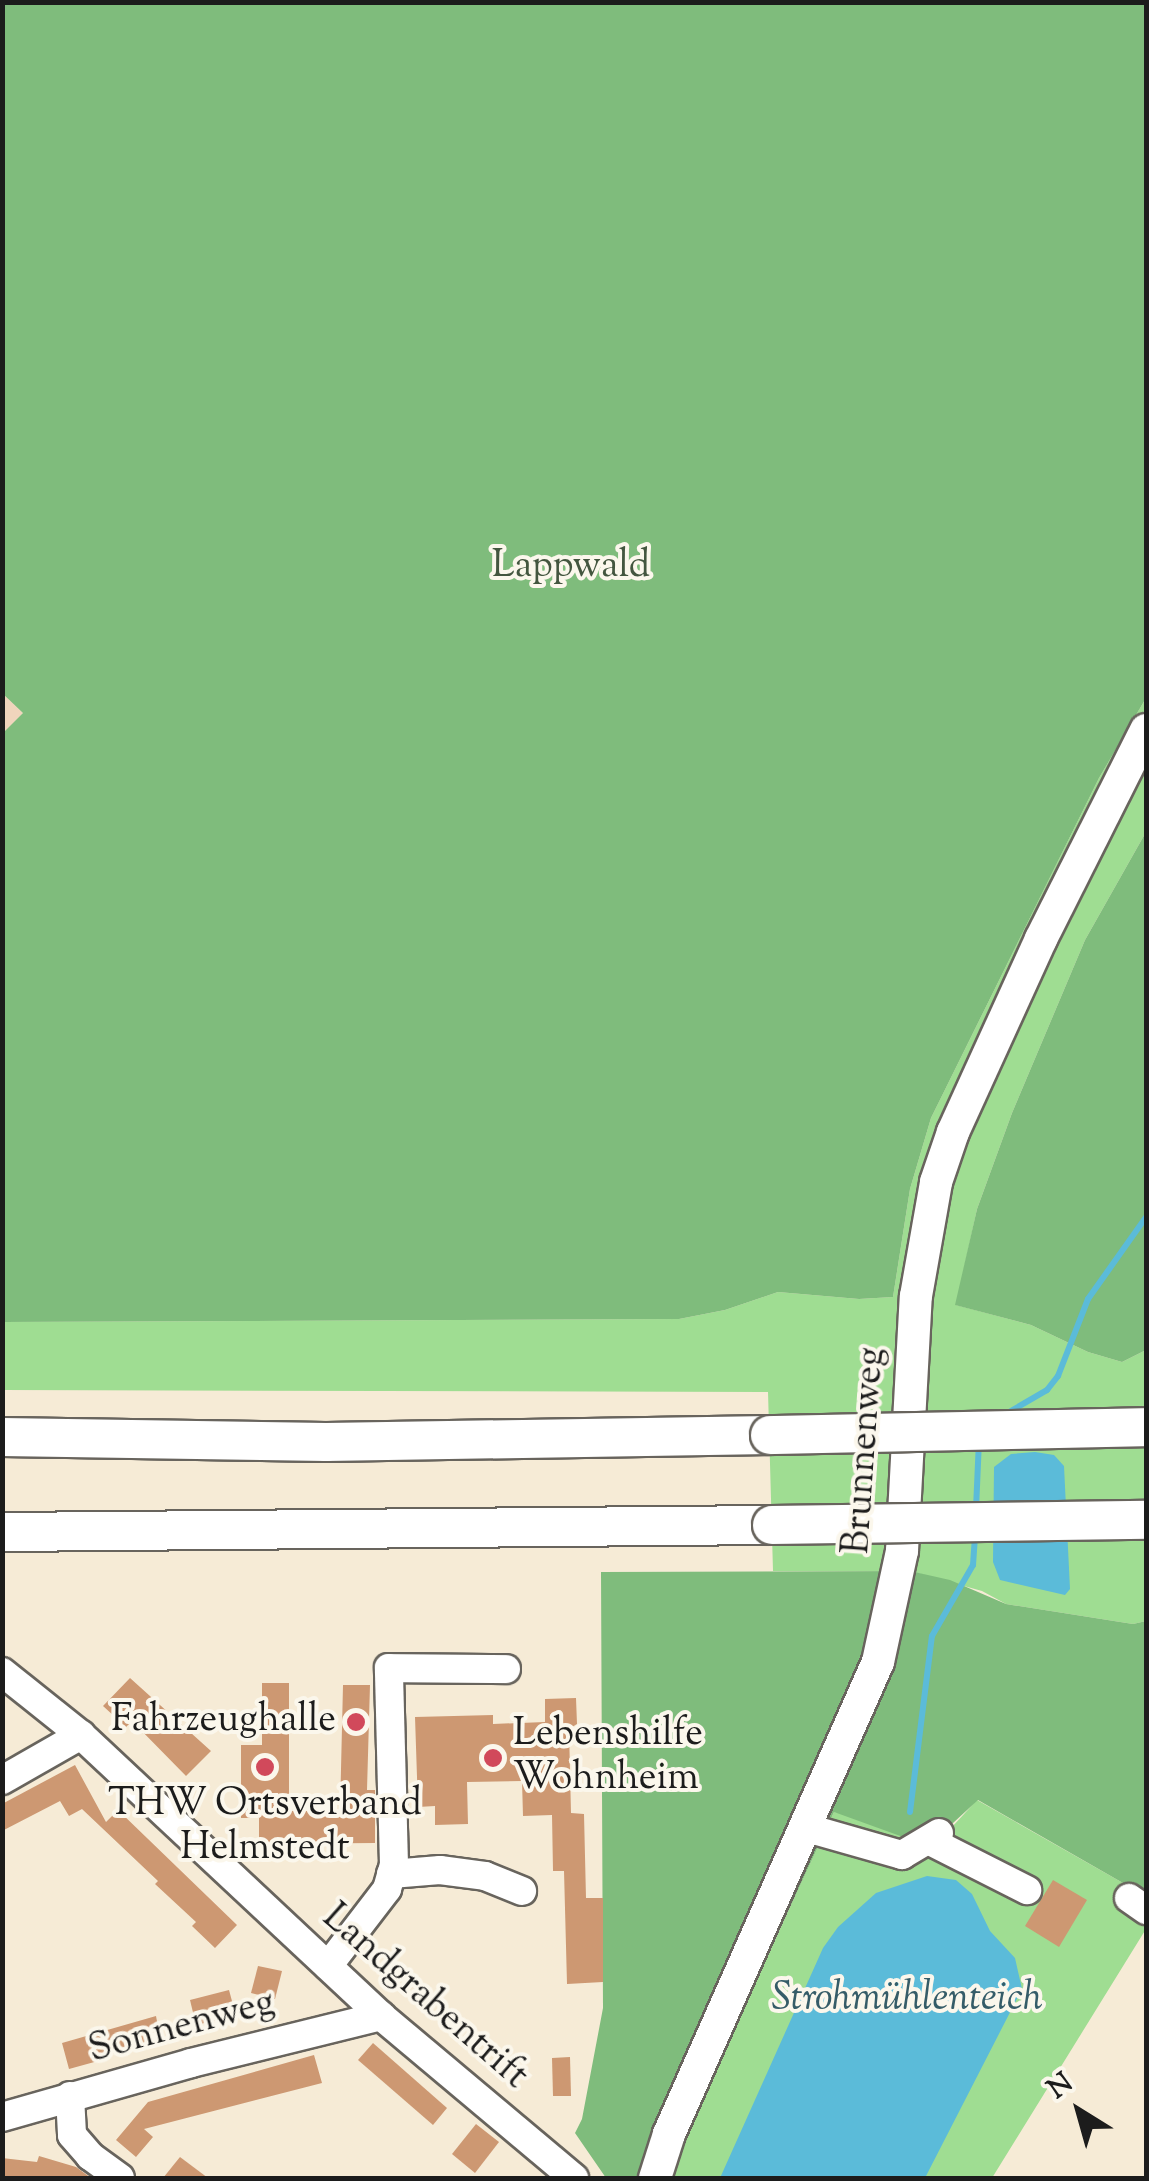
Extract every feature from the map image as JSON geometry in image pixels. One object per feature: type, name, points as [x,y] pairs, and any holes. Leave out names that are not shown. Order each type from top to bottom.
[{"type":"highway","points":[[2,1437],[326,1442],[1146,1427]]},
{"type":"highway","points":[[2,1532],[1146,1520]]},
{"type":"main road","name":"Brunnenweg","points":[[655,2178],[669,2134],[878,1662],[897,1580],[916,1296],[936,1182],[978,1072],[1108,799],[1146,730]]},
{"type":"street","points":[[328,1966],[388,1888],[391,1874],[389,1668],[506,1669]]},
{"type":"street","name":"Landgrabentrift","points":[[2,1672],[81,1736],[382,2016],[574,2178]]},
{"type":"street","points":[[2,1780],[81,1736]]},
{"type":"street","points":[[807,1828],[902,1855],[935,1837],[1027,1890]]},
{"type":"street","points":[[391,1874],[440,1870],[485,1876],[522,1891]]},
{"type":"street","name":"Sonnenweg","points":[[2,2117],[382,2016]]},
{"type":"street","points":[[70,2096],[72,2135],[90,2156],[120,2178]]},
{"type":"shaded area","points":[[2,693],[23,713],[3,734],[2,734]]},
{"type":"green space","name":"Lappwald","points":[[3,2],[1146,3],[1146,698],[1099,778],[931,1118],[910,1189],[893,1297],[859,1299],[778,1292],[725,1310],[679,1319],[3,1322],[2,734],[23,713],[2,693]]},
{"type":"green space","points":[[1146,698],[1146,832],[1085,940],[1012,1113],[977,1209],[956,1305],[1031,1325],[1088,1352],[1122,1362],[1146,1350],[1146,1621],[1133,1624],[1006,1604],[982,1591],[910,1571],[773,1571],[768,1392],[3,1390],[3,1322],[679,1319],[725,1310],[778,1292],[859,1299],[893,1297],[910,1189],[931,1118],[1099,778]]},
{"type":"green space","points":[[1146,832],[1146,1350],[1122,1362],[1088,1352],[1031,1325],[955,1305],[977,1209],[1012,1113],[1085,940]]},
{"type":"green space","points":[[910,1571],[950,1580],[1006,1604],[1133,1624],[1146,1621],[1146,1929],[1123,1883],[978,1800],[928,1846],[834,1812],[666,2178],[606,2178],[575,2133],[582,2119],[603,2008],[601,1572]]},
{"type":"green space","points":[[977,1800],[1123,1883],[1146,1929],[992,2178],[666,2178],[834,1812],[952,1827]]},
{"type":"water","points":[[1011,1454],[1054,1455],[1064,1466],[1070,1589],[1065,1595],[1000,1580],[993,1562],[994,1467]]},
{"type":"water","name":"Strohmühlenteich","points":[[927,1876],[956,1880],[972,1894],[990,1931],[1015,1958],[1022,1989],[925,2178],[720,2178],[823,1948],[838,1927],[876,1893]]},
{"type":"building","points":[[130,1678],[211,1751],[186,1776],[132,1721],[126,1727],[103,1706]]},
{"type":"building","name":"THW Ortsverband Helmstedt","points":[[262,1683],[289,1683],[289,1811],[340,1811],[343,1685],[370,1685],[367,1790],[375,1790],[375,1843],[259,1844],[259,1818],[241,1818],[241,1745],[262,1745]]},
{"type":"building","name":"Lebenshilfe Wohnheim","points":[[576,1698],[577,1724],[569,1729],[571,1813],[584,1814],[586,1898],[603,1898],[603,1982],[567,1984],[564,1871],[553,1871],[552,1815],[523,1816],[522,1781],[467,1782],[468,1824],[435,1825],[435,1806],[418,1807],[415,1717],[493,1715],[493,1724],[545,1722],[545,1699]]},
{"type":"building","points":[[75,1765],[106,1822],[118,1810],[237,1925],[215,1948],[192,1926],[196,1922],[155,1884],[158,1881],[82,1809],[69,1816],[60,1801],[2,1831],[2,1804]]},
{"type":"building","points":[[1053,1880],[1087,1900],[1059,1947],[1025,1926]]},
{"type":"building","points":[[258,1966],[282,1971],[275,1999],[251,1993]]},
{"type":"building","points":[[229,1990],[236,2016],[196,2025],[190,2000]]},
{"type":"building","points":[[156,2016],[161,2043],[97,2057],[98,2061],[69,2069],[62,2043]]},
{"type":"building","points":[[373,2043],[447,2108],[433,2125],[358,2060]]},
{"type":"building","points":[[314,2055],[322,2083],[144,2129],[153,2137],[136,2157],[116,2140],[148,2102]]},
{"type":"building","points":[[570,2057],[571,2096],[553,2096],[552,2058]]},
{"type":"building","points":[[476,2124],[499,2142],[475,2173],[452,2154]]},
{"type":"building","points":[[39,2156],[76,2167],[91,2178],[2,2178],[2,2158],[37,2162]]},
{"type":"building","points":[[180,2157],[208,2178],[163,2178]]},
{"type":"waterway","points":[[1004,1415],[1047,1390],[1058,1376],[1088,1299],[1146,1217]]},
{"type":"waterway","points":[[976,1509],[979,1441]]},
{"type":"waterway","points":[[910,1812],[932,1636],[973,1565],[975,1536]]},
{"type":"place","name":"Fahrzeughalle","points":[[356,1722]]},
{"type":"place","name":"Lebenshilfe Wohnheim","points":[[493,1758]]},
{"type":"place","name":"THW Ortsverband Helmstedt","points":[[265,1767]]}]
